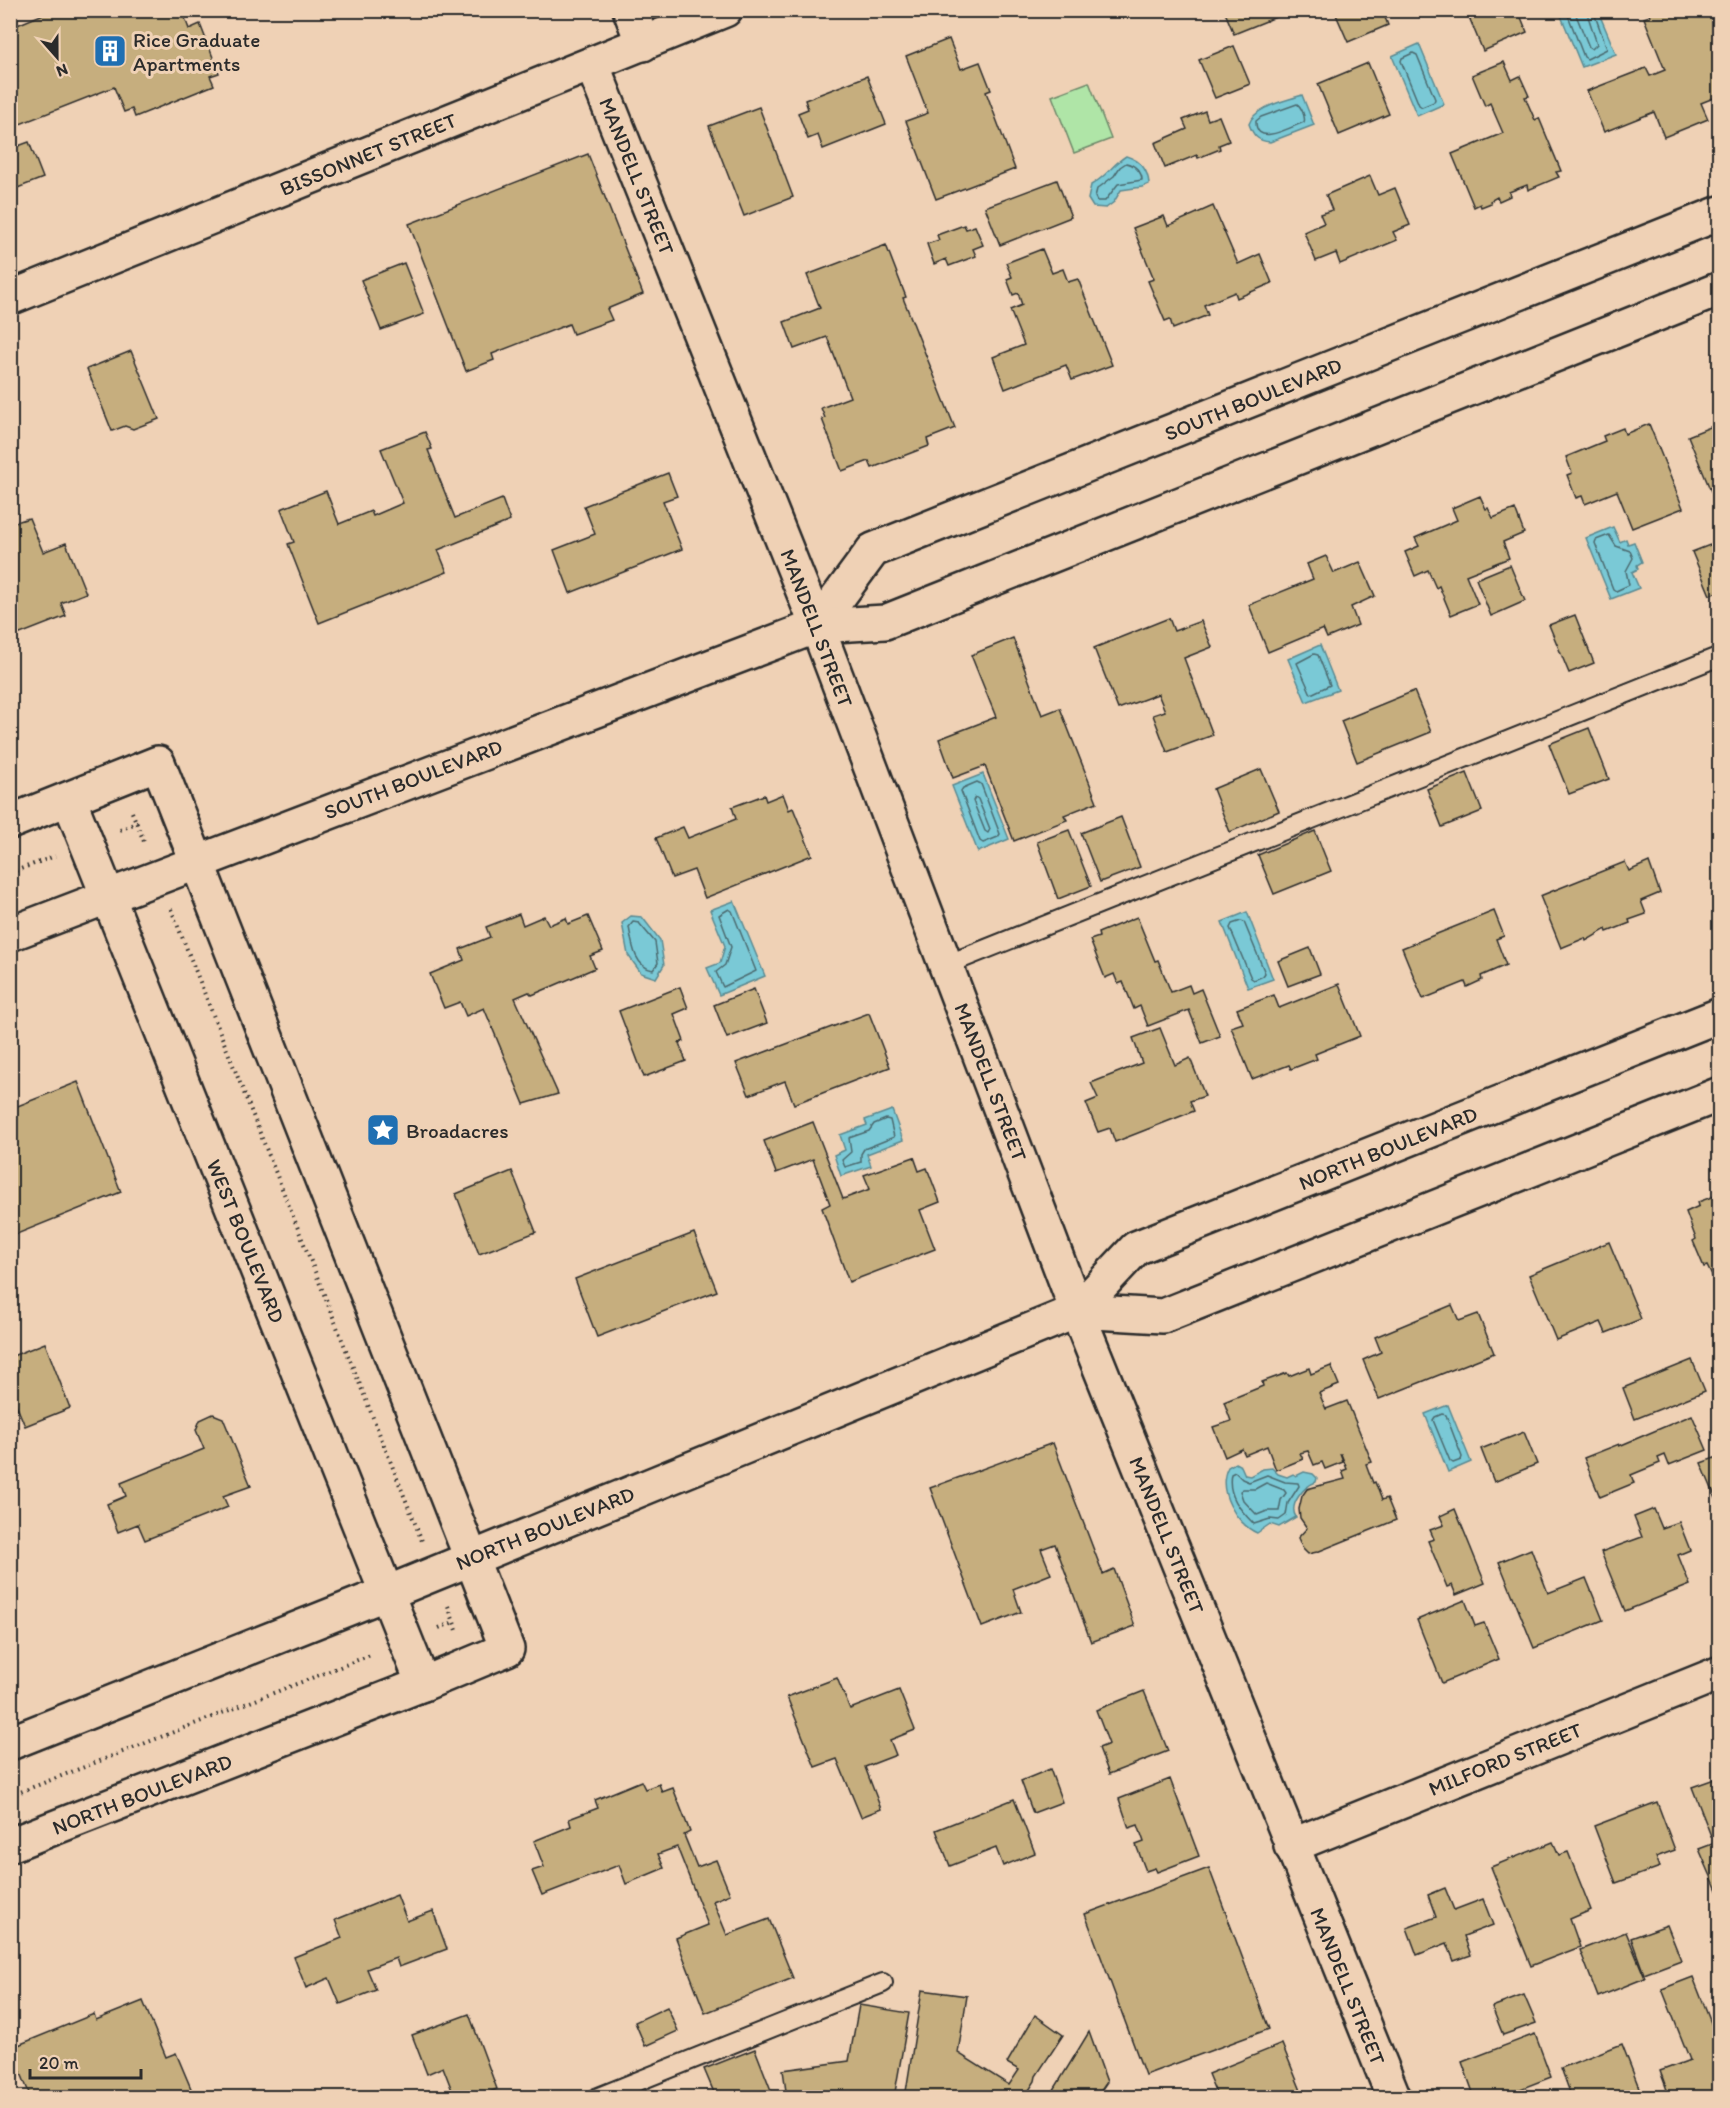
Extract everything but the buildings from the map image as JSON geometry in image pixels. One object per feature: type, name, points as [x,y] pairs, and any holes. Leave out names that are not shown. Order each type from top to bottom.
[{"type":"street","points":[[630,10],[644,44]]},
{"type":"street","name":"BISSONNET STREET","points":[[10,298],[644,44],[688,17],[725,10]]},
{"type":"street","name":"MANDELL STREET","points":[[592,64],[817,626],[1077,1311],[1394,2097]]},
{"type":"street","name":"SOUTH BOULEVARD","points":[[817,626],[873,550],[1719,213]]},
{"type":"street","name":"SOUTH BOULEVARD","points":[[10,934],[817,626],[885,622],[1719,289]]},
{"type":"street","points":[[10,822],[158,763],[490,1608]]},
{"type":"street","name":"WEST BOULEVARD","points":[[69,799],[423,1684]]},
{"type":"street","name":"NORTH BOULEVARD","points":[[10,1743],[387,1593],[1077,1311],[1136,1248],[1719,1015]]},
{"type":"street","name":"NORTH BOULEVARD","points":[[1077,1311],[1163,1316],[1719,1094]]},
{"type":"street","name":"NORTH BOULEVARD","points":[[10,1845],[507,1649],[490,1608]]},
{"type":"street","name":"MILFORD STREET","points":[[1291,1845],[1719,1673]]},
{"type":"lane","points":[[946,965],[1719,656]]},
{"type":"lane","points":[[596,2097],[883,1983]]},
{"type":"path","points":[[119,778],[471,1664]]},
{"type":"path","points":[[10,1796],[490,1608]]},
{"type":"green space","points":[[1089,82],[1111,139],[1074,153],[1052,96]]},
{"type":"water","points":[[1559,11],[1598,11],[1616,54],[1582,67]]},
{"type":"water","points":[[1419,44],[1444,104],[1417,116],[1392,56]]},
{"type":"water","points":[[1302,95],[1314,125],[1270,142],[1259,139],[1254,134],[1249,124],[1252,118],[1264,108]]},
{"type":"water","points":[[1126,156],[1142,166],[1149,184],[1121,190],[1114,202],[1106,208],[1093,207],[1088,199],[1091,185]]},
{"type":"water","points":[[1613,527],[1620,542],[1626,539],[1628,544],[1634,542],[1642,562],[1637,565],[1638,569],[1632,572],[1639,588],[1611,599],[1586,538]]},
{"type":"water","points":[[1320,645],[1338,690],[1306,702],[1288,659]]},
{"type":"water","points":[[983,774],[1009,839],[978,852],[952,786]]},
{"type":"water","points":[[734,901],[765,976],[719,995],[707,968],[720,963],[725,946],[710,910]]},
{"type":"water","points":[[1247,912],[1273,979],[1248,988],[1222,922]]},
{"type":"water","points":[[631,916],[642,917],[660,940],[664,965],[656,978],[641,973],[628,955],[622,923]]},
{"type":"water","points":[[892,1110],[903,1140],[867,1154],[871,1166],[841,1176],[834,1155],[845,1150],[840,1135],[867,1125],[865,1120]]},
{"type":"water","points":[[1448,1405],[1471,1462],[1448,1472],[1425,1414]]},
{"type":"water","points":[[1235,1463],[1241,1466],[1245,1475],[1250,1476],[1263,1469],[1272,1468],[1278,1474],[1287,1477],[1304,1472],[1313,1474],[1317,1478],[1316,1482],[1298,1496],[1294,1507],[1296,1517],[1279,1527],[1270,1524],[1257,1533],[1249,1529],[1235,1514],[1226,1496],[1225,1476],[1228,1467]]},
{"type":"place","name":"Rice Graduate Apartments","points":[[110,51]]},
{"type":"place","name":"Broadacres","points":[[383,1130]]}]
